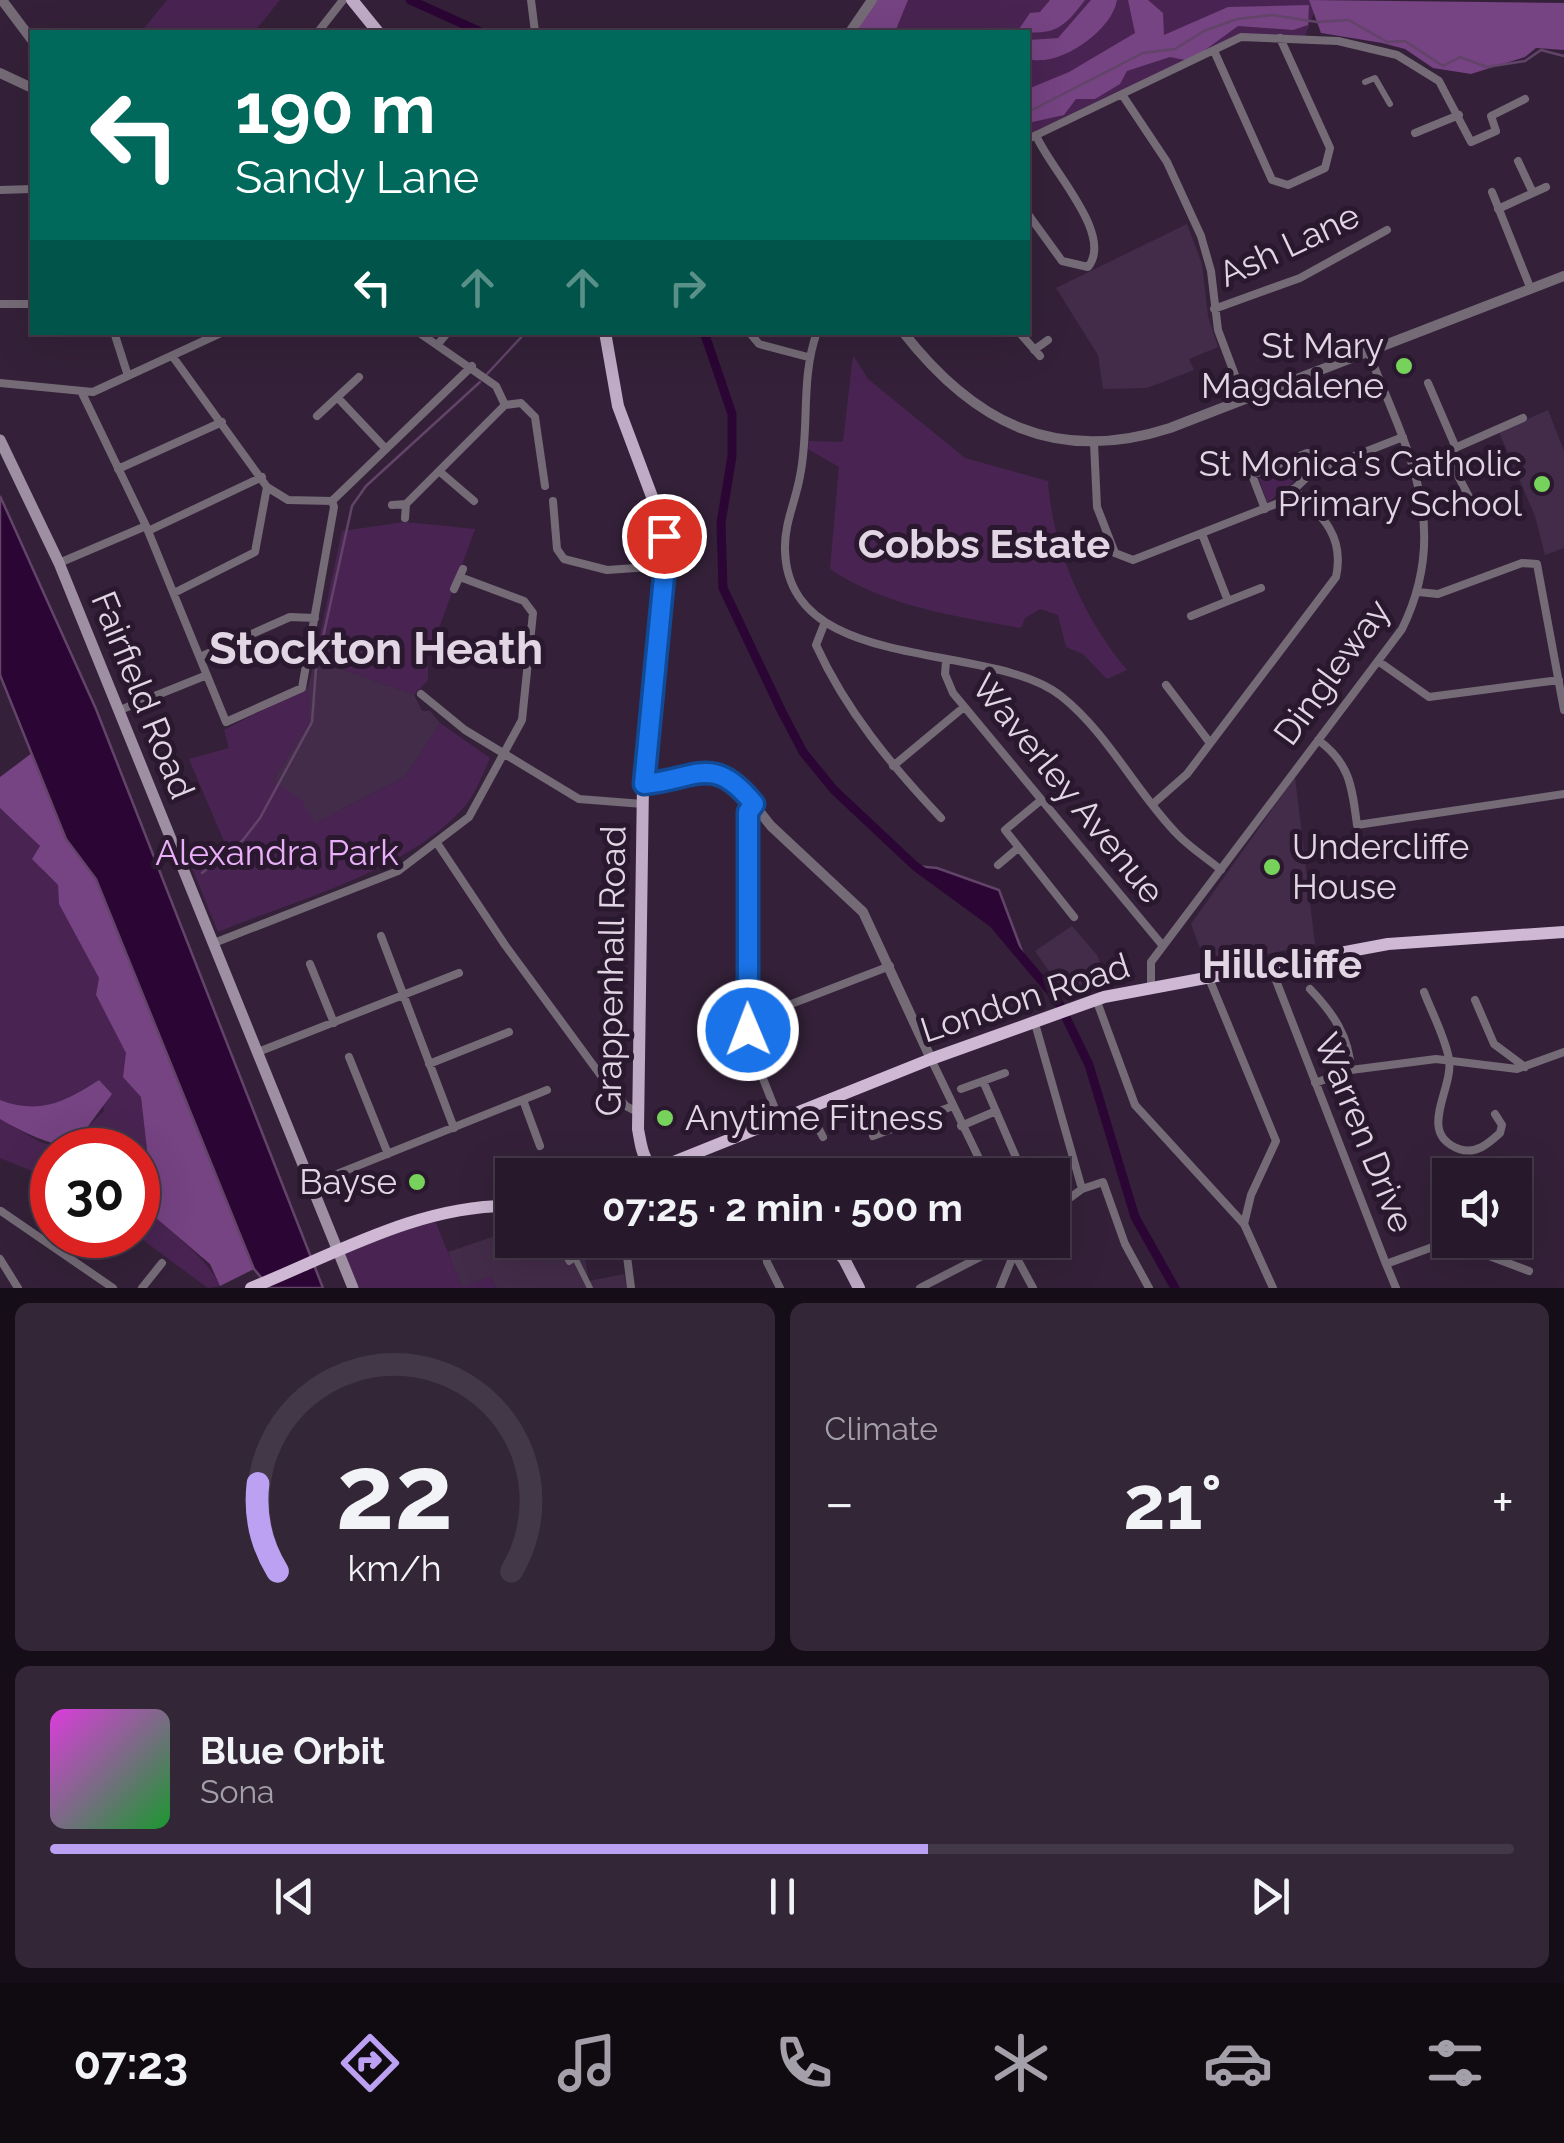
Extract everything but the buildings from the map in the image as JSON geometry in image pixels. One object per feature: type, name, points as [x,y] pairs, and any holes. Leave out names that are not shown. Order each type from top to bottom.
[{"type":"highway","name":"London Road","points":[[692,1158],[931,1059],[1096,999],[1446,936],[1539,936],[1564,932]]},
{"type":"highway","points":[[252,1288],[444,1212],[495,1208]]},
{"type":"main road","points":[[352,0],[376,30]]},
{"type":"main road","name":"Grappenhall Road","points":[[605,335],[618,406],[662,523],[665,566],[642,804],[638,1112],[640,1140],[654,1158]]},
{"type":"main road","name":"Fairfield Road","points":[[0,440],[59,563],[353,1288]]},
{"type":"main road","points":[[844,1259],[858,1288]]},
{"type":"street","points":[[2,0],[30,37]]},
{"type":"street","points":[[320,30],[343,0]]},
{"type":"street","points":[[531,0],[535,30]]},
{"type":"street","points":[[851,30],[872,0]]},
{"type":"street","points":[[1030,217],[1062,261],[1088,266],[1096,257],[1096,244],[1068,184],[1032,137],[1240,37],[1338,41],[1388,51],[1439,81],[1471,142],[1496,131],[1490,116],[1525,99]]},
{"type":"street","points":[[1215,52],[1272,180],[1288,185],[1325,168],[1330,148],[1280,38]]},
{"type":"street","points":[[0,73],[30,87]]},
{"type":"street","points":[[1364,82],[1376,78],[1390,104]]},
{"type":"street","points":[[1123,96],[1160,150],[1194,220],[1212,271],[1214,309],[1244,399]]},
{"type":"street","points":[[1415,134],[1459,115]]},
{"type":"street","points":[[1518,161],[1533,194]]},
{"type":"street","points":[[1498,209],[1546,188]]},
{"type":"street","points":[[0,190],[30,189]]},
{"type":"street","points":[[1492,192],[1530,287]]},
{"type":"street","name":"Ash Lane","points":[[1214,309],[1300,278],[1388,230]]},
{"type":"street","points":[[905,335],[940,377],[980,409],[1028,432],[1094,444],[1150,435],[1564,276]]},
{"type":"street","points":[[0,304],[30,304]]},
{"type":"street","points":[[115,335],[128,376]]},
{"type":"street","points":[[0,383],[82,392],[128,376],[218,335]]},
{"type":"street","points":[[423,335],[496,386],[505,405]]},
{"type":"street","points":[[438,344],[446,335]]},
{"type":"street","points":[[751,335],[759,344],[808,357]]},
{"type":"street","points":[[816,335],[808,357],[803,459],[784,556],[796,592],[824,622],[867,641],[946,661],[1012,671],[1060,696],[1178,836],[1221,870]]},
{"type":"street","points":[[1022,335],[1037,353],[1048,340]]},
{"type":"street","name":"Dingleway","points":[[1151,988],[1151,962],[1402,630],[1418,592],[1427,542],[1426,515],[1414,466],[1368,351]]},
{"type":"street","points":[[173,357],[267,488],[288,500],[332,500]]},
{"type":"street","points":[[82,392],[147,529],[226,722],[302,688],[332,500],[472,366]]},
{"type":"street","points":[[318,416],[359,377]]},
{"type":"street","points":[[1428,382],[1456,448]]},
{"type":"street","points":[[338,398],[386,448]]},
{"type":"street","points":[[405,518],[406,504],[505,405],[521,402],[535,417],[545,486]]},
{"type":"street","points":[[1414,466],[1523,418]]},
{"type":"street","points":[[118,468],[222,422]]},
{"type":"street","points":[[1094,444],[1097,507],[1115,553],[1122,559],[1133,560],[1281,502],[1320,468],[1403,437]]},
{"type":"street","points":[[1264,509],[1252,476],[1306,453],[1316,455],[1320,468]]},
{"type":"street","points":[[1446,453],[1476,510]]},
{"type":"street","points":[[439,471],[474,501]]},
{"type":"street","points":[[59,563],[262,478]]},
{"type":"street","points":[[174,593],[255,552],[267,488]]},
{"type":"street","points":[[1154,803],[1187,774],[1336,578],[1337,540],[1328,522],[1293,489]]},
{"type":"street","points":[[553,501],[557,549],[564,560],[607,570],[665,566]]},
{"type":"street","points":[[392,504],[406,504]]},
{"type":"street","points":[[1202,534],[1228,601]]},
{"type":"street","points":[[1418,592],[1438,594],[1522,563],[1535,563],[1542,576],[1564,710]]},
{"type":"street","points":[[214,944],[392,874],[470,818],[522,720],[532,610],[524,601],[461,573],[454,589]]},
{"type":"street","points":[[1192,616],[1261,588]]},
{"type":"street","points":[[200,657],[290,617],[315,618]]},
{"type":"street","points":[[824,622],[816,636],[822,658],[893,766],[941,818]]},
{"type":"street","name":"Waverley Avenue","points":[[946,661],[946,682],[964,707],[1163,946]]},
{"type":"street","points":[[1378,661],[1429,697],[1559,680]]},
{"type":"street","points":[[120,710],[207,676]]},
{"type":"street","points":[[1166,685],[1210,742]]},
{"type":"street","points":[[421,694],[465,730],[579,799],[642,804]]},
{"type":"street","points":[[893,766],[964,707]]},
{"type":"street","points":[[1318,740],[1338,754],[1347,768],[1357,824],[1564,794]]},
{"type":"street","points":[[644,784],[716,772],[732,780],[856,904],[890,966],[979,1158]]},
{"type":"street","points":[[1040,801],[1004,830],[1074,917]]},
{"type":"street","points":[[754,804],[748,812],[747,1021],[752,1051],[779,1119]]},
{"type":"street","points":[[437,843],[505,945],[610,1088],[626,1106],[638,1112]]},
{"type":"street","points":[[998,865],[1018,848]]},
{"type":"street","points":[[382,936],[454,1128]]},
{"type":"street","points":[[310,964],[334,1023]]},
{"type":"street","name":"Warren Drive","points":[[1270,965],[1396,1288]]},
{"type":"street","points":[[747,1021],[890,966]]},
{"type":"street","points":[[258,1052],[458,973]]},
{"type":"street","points":[[1208,976],[1276,1141],[1250,1195],[1244,1224]]},
{"type":"street","points":[[1310,990],[1328,1006],[1348,1043],[1351,1070]]},
{"type":"street","points":[[1425,992],[1449,1060],[1438,1130],[1444,1140],[1465,1151],[1478,1150],[1500,1132],[1502,1125],[1495,1114]]},
{"type":"street","points":[[1096,999],[1134,1105],[1244,1224],[1273,1288]]},
{"type":"street","points":[[1475,1000],[1494,1044],[1525,1066]]},
{"type":"street","points":[[1034,1020],[1082,1189]]},
{"type":"street","points":[[429,1064],[509,1032]]},
{"type":"street","points":[[1314,1083],[1351,1070],[1449,1060],[1525,1066],[1564,1052]]},
{"type":"street","points":[[349,1057],[388,1154]]},
{"type":"street","points":[[962,1089],[1004,1073]]},
{"type":"street","points":[[984,1081],[1016,1158]]},
{"type":"street","points":[[312,1184],[547,1090]]},
{"type":"street","points":[[523,1100],[540,1146]]},
{"type":"street","points":[[873,1136],[953,1106]]},
{"type":"street","points":[[808,1108],[823,1137]]},
{"type":"street","points":[[962,1126],[996,1111]]},
{"type":"street","points":[[1070,1198],[1103,1182],[1124,1244],[1149,1288]]},
{"type":"street","points":[[1,1211],[113,1288]]},
{"type":"street","points":[[1386,1264],[1453,1241],[1518,1271],[1529,1271]]},
{"type":"street","points":[[576,1258],[590,1288]]},
{"type":"street","points":[[627,1258],[630,1288]]},
{"type":"street","points":[[766,1258],[780,1288]]},
{"type":"street","points":[[920,1288],[977,1258]]},
{"type":"street","points":[[1000,1288],[1012,1258]]},
{"type":"street","points":[[1014,1258],[1033,1288]]},
{"type":"street","points":[[0,1259],[18,1288]]},
{"type":"street","points":[[142,1288],[162,1263]]},
{"type":"shaded area","points":[[872,0],[908,0],[896,30],[854,30]]},
{"type":"shaded area","points":[[1050,0],[1085,0],[1056,29],[1018,30],[1030,13],[1040,12]]},
{"type":"shaded area","points":[[1091,0],[1117,0],[1105,24],[1082,44],[1054,58],[1030,59],[1030,40],[1058,38]]},
{"type":"shaded area","points":[[1128,0],[1148,0],[1163,13],[1164,35],[1228,7],[1309,5],[1308,25],[1293,30],[1238,26],[1190,61],[1170,57],[1127,71],[1120,84],[1095,99],[1076,99],[1064,115],[1030,123],[1030,88],[1069,72],[1135,33]]},
{"type":"shaded area","points":[[1309,0],[1564,3],[1564,50],[1536,48],[1525,57],[1471,74],[1433,68],[1405,49],[1321,33]]},
{"type":"shaded area","points":[[1187,224],[1202,264],[1208,316],[1218,347],[1189,359],[1194,370],[1147,388],[1103,389],[1098,355],[1056,288]]},
{"type":"shaded area","name":"St Monica's Catholic Primary School","points":[[1548,410],[1564,451],[1564,548],[1545,555],[1535,516],[1499,432]]},
{"type":"shaded area","points":[[0,496],[96,709],[323,1288],[270,1288],[254,1269],[96,879],[66,839],[0,675]]},
{"type":"shaded area","points":[[315,659],[414,695],[422,711],[430,711],[440,723],[406,776],[316,823],[273,780],[309,723],[308,687]]},
{"type":"shaded area","points":[[32,753],[66,839],[96,879],[254,1269],[220,1286],[210,1264],[160,1221],[160,1128],[144,1128],[141,1097],[123,1077],[126,1053],[96,995],[99,978],[59,904],[58,885],[32,859],[40,846],[0,808],[0,777]]},
{"type":"shaded area","points":[[1295,777],[1315,944],[1207,967],[1191,924]]},
{"type":"shaded area","points":[[915,866],[937,868],[999,890],[1023,954],[993,923]]},
{"type":"shaded area","points":[[1072,926],[1097,955],[1109,985],[1066,995],[1035,951]]},
{"type":"shaded area","points":[[99,1080],[112,1094],[87,1128],[30,1128],[30,1135],[0,1119],[0,1100],[40,1106],[74,1095]]},
{"type":"shaded area","points":[[495,1236],[495,1258],[585,1258],[589,1281],[624,1274],[627,1288],[496,1288],[491,1276],[462,1288],[448,1252]]},
{"type":"green space","points":[[167,0],[280,0],[256,30],[143,30]]},
{"type":"green space","points":[[876,0],[1310,0],[1315,10],[1304,39],[1241,37],[1030,138],[1030,30],[854,30]]},
{"type":"green space","points":[[853,355],[868,379],[965,458],[1048,481],[1056,531],[1073,581],[1097,628],[1127,670],[1107,679],[1083,654],[1066,647],[1058,615],[1040,609],[1025,618],[1021,628],[947,614],[874,593],[830,569],[839,467],[808,449],[809,441],[843,442]]},
{"type":"green space","points":[[1312,459],[1315,465],[1267,503],[1259,479]]},
{"type":"green space","points":[[405,522],[475,529],[428,658],[428,680],[414,695],[315,659],[342,531]]},
{"type":"green space","name":"Alexandra Park","points":[[308,687],[309,723],[273,780],[302,801],[316,823],[406,776],[440,723],[490,758],[465,806],[414,848],[350,881],[218,932],[192,868],[229,853],[189,759],[229,748],[224,730]]},
{"type":"green space","points":[[0,808],[40,846],[43,871],[58,885],[59,904],[100,978],[96,996],[127,1053],[124,1077],[141,1097],[144,1128],[86,1128],[104,1111],[99,1080],[52,1105],[29,1107],[0,1100]]},
{"type":"green space","points":[[0,1119],[30,1136],[30,1170],[0,1158]]},
{"type":"green space","points":[[433,1216],[462,1287],[491,1276],[496,1288],[357,1288],[343,1253]]},
{"type":"green space","points":[[160,1221],[212,1272],[220,1286],[208,1288],[160,1253]]},
{"type":"waterway","points":[[410,0],[477,30]]},
{"type":"waterway","points":[[1030,111],[1143,53],[1175,49],[1204,31],[1237,19],[1272,15],[1317,22],[1349,20],[1387,42],[1405,41],[1443,66],[1460,57],[1487,67],[1525,61],[1541,50],[1564,56]]},
{"type":"waterway","points":[[487,374],[523,335]]},
{"type":"waterway","points":[[705,335],[732,414],[732,456],[721,523],[723,588],[782,712],[803,752],[834,790],[915,866],[993,923],[1057,999],[1089,1065],[1135,1217],[1175,1288]]},
{"type":"waterway","points":[[202,873],[243,840],[260,818],[312,722],[316,669],[352,506],[366,486],[480,382]]},
{"type":"place","name":"St Mary Magdalene","points":[[1404,366]]},
{"type":"place","name":"St Monica's Catholic Primary School","points":[[1542,484]]},
{"type":"place","name":"Undercliffe House","points":[[1272,867]]},
{"type":"place","name":"Anytime Fitness","points":[[665,1118]]},
{"type":"place","name":"Bayse","points":[[417,1182]]},
{"type":"district","name":"Cobbs Estate","points":[[984,544]]},
{"type":"district","name":"Stockton Heath","points":[[376,648]]},
{"type":"district","name":"Hillcliffe","points":[[1282,964]]},
{"type":"route","points":[[664,536],[665,566],[644,784],[716,772],[732,780],[754,804],[748,812],[748,1030]]}]
